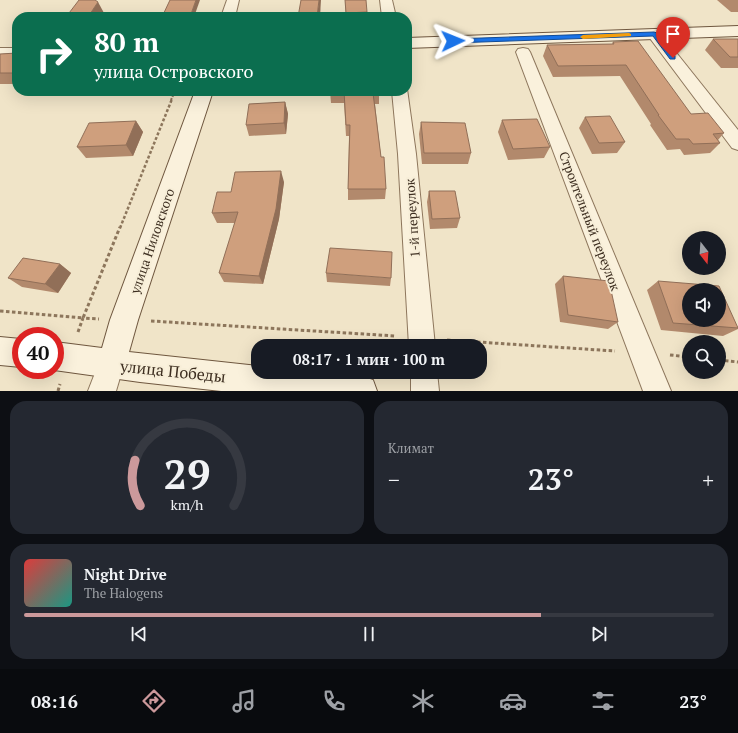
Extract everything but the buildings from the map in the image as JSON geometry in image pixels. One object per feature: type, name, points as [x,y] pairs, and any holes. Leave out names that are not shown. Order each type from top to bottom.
[{"type":"street","points":[[230,12],[234,0]]},
{"type":"street","points":[[386,0],[388,12]]},
{"type":"street","points":[[412,43],[738,31]]},
{"type":"street","points":[[654,34],[738,143]]},
{"type":"street","points":[[0,52],[12,52]]},
{"type":"street","name":"Строительный переулок","points":[[523,52],[656,391]]},
{"type":"street","name":"улица Ниловского","points":[[102,391],[124,320],[202,96]]},
{"type":"street","name":"1-й переулок","points":[[401,96],[407,154],[422,339]]},
{"type":"street","points":[[0,352],[12,353]]},
{"type":"street","name":"улица Победы","points":[[64,357],[111,364],[362,391]]},
{"type":"street","points":[[424,379],[425,391]]},
{"type":"path","points":[[0,311],[83,318],[173,96]]},
{"type":"path","points":[[149,328],[151,321],[383,339]]},
{"type":"path","points":[[487,345],[682,356]]},
{"type":"path","points":[[726,361],[738,362]]},
{"type":"slow traffic","points":[[583,37],[629,35]]},
{"type":"route","points":[[453,41],[654,34],[673,58]]}]
